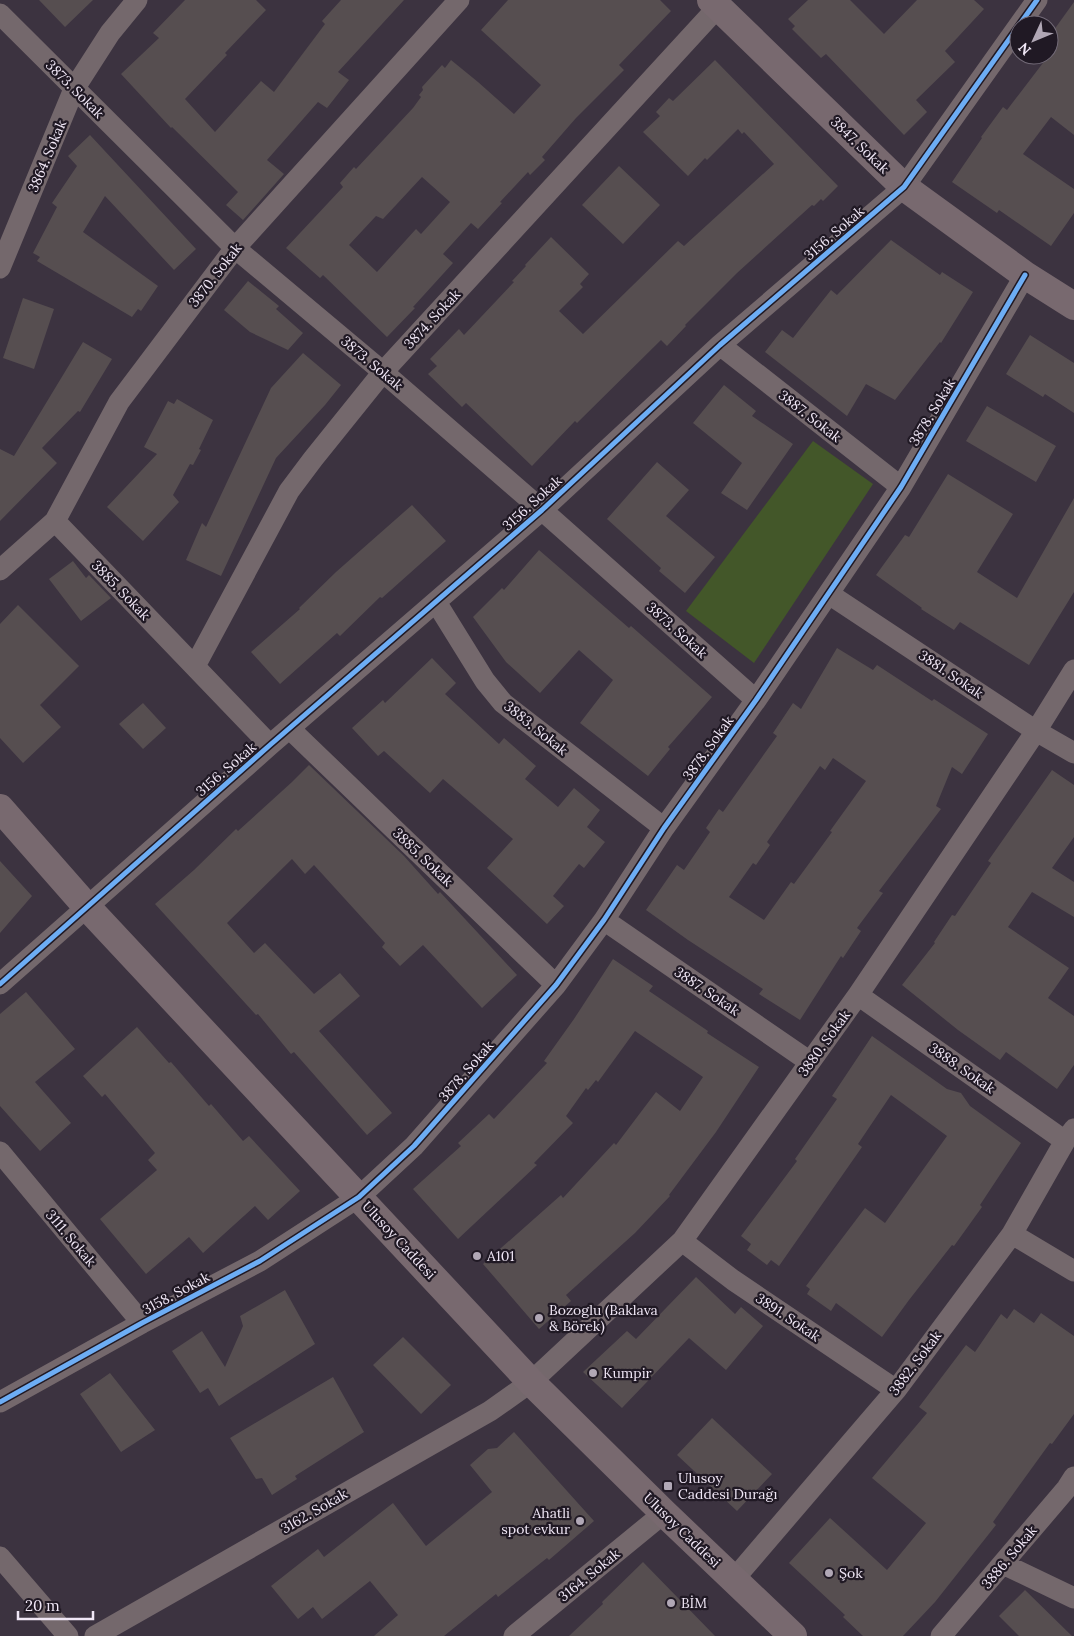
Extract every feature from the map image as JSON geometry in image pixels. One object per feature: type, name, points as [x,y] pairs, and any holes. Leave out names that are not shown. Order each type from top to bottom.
[{"type":"street","name":"3864. Sokak","points":[[0,268],[74,89],[110,33],[137,0]]},
{"type":"street","name":"3156. Sokak","points":[[0,984],[270,745],[542,510],[720,345],[904,187],[1037,0]]},
{"type":"street","name":"3870. Sokak","points":[[0,570],[55,521],[119,402],[235,248],[449,4]]},
{"type":"street","name":"3847. Sokak","points":[[715,4],[904,187],[1025,275],[1074,306]]},
{"type":"street","name":"3874. Sokak","points":[[195,666],[289,491],[383,372],[715,4]]},
{"type":"street","name":"3873. Sokak","points":[[0,14],[235,248],[383,372],[756,700]]},
{"type":"street","name":"3878. Sokak","points":[[359,1197],[414,1146],[556,985],[604,920],[664,828],[756,700],[901,487],[1025,275]]},
{"type":"street","name":"3887. Sokak","points":[[720,345],[901,487]]},
{"type":"street","name":"3885. Sokak","points":[[55,521],[270,745]]},
{"type":"street","name":"3881. Sokak","points":[[829,594],[1036,731],[1074,753]]},
{"type":"street","name":"3883. Sokak","points":[[436,602],[485,681],[502,703],[664,828]]},
{"type":"street","name":"3880. Sokak","points":[[531,1382],[682,1241],[858,995],[1036,731],[1074,670]]},
{"type":"street","name":"3885. Sokak","points":[[290,729],[556,985]]},
{"type":"street","name":"Ulusoy Caddesi","points":[[0,808],[87,908],[531,1382],[664,1514],[793,1636]]},
{"type":"street","name":"3887. Sokak","points":[[604,920],[810,1062]]},
{"type":"street","name":"3888. Sokak","points":[[858,995],[1070,1135]]},
{"type":"street","name":"3882. Sokak","points":[[734,1580],[896,1390],[1012,1234],[1070,1135]]},
{"type":"street","name":"3111. Sokak","points":[[0,1152],[142,1323]]},
{"type":"street","name":"3158. Sokak","points":[[0,1402],[142,1323],[260,1262],[359,1197]]},
{"type":"street","points":[[1012,1234],[1074,1270]]},
{"type":"street","name":"3891. Sokak","points":[[682,1241],[733,1280],[896,1390]]},
{"type":"street","name":"3162. Sokak","points":[[95,1636],[490,1411],[531,1382]]},
{"type":"street","name":"3886. Sokak","points":[[941,1636],[1067,1488],[1074,1477]]},
{"type":"street","name":"3164. Sokak","points":[[514,1636],[664,1514]]},
{"type":"street","points":[[0,1557],[68,1636]]},
{"type":"street","points":[[1003,1564],[1074,1598]]},
{"type":"green space","points":[[813,441],[873,484],[754,663],[686,611]]},
{"type":"building","points":[[39,0],[93,0],[65,27]]},
{"type":"building","points":[[185,0],[256,0],[266,10],[185,99],[215,132],[261,81],[274,92],[325,24],[322,21],[341,0],[404,0],[338,72],[349,80],[327,108],[318,102],[267,160],[284,174],[243,220],[226,205],[238,192],[171,128],[121,74],[159,38],[153,33]]},
{"type":"building","points":[[508,0],[660,0],[671,11],[619,65],[624,70],[576,118],[542,157],[545,160],[530,175],[528,172],[478,229],[471,223],[443,254],[453,263],[413,307],[415,308],[387,337],[323,275],[320,278],[286,248],[343,187],[340,183],[354,167],[356,169],[413,108],[421,97],[419,95],[423,90],[422,87],[442,65],[445,68],[451,60],[514,114],[541,85],[481,30]],"holes":[[[422,177],[450,202],[421,234],[416,229],[377,272],[349,245],[376,216],[383,219]]]},
{"type":"building","points":[[808,0],[850,0],[884,34],[917,0],[974,0],[984,9],[945,51],[955,62],[916,100],[927,112],[904,135],[826,54],[821,58],[792,29],[795,26],[788,19]]},
{"type":"building","points":[[1074,2],[1074,135],[1051,117],[1023,154],[1074,189],[1074,213],[1051,246],[999,210],[997,213],[952,182],[1003,107],[1007,110],[1041,65],[1059,65],[1059,23]]},
{"type":"building","points":[[715,60],[838,186],[823,201],[821,199],[814,206],[812,205],[737,273],[685,325],[667,346],[661,340],[577,423],[575,421],[532,466],[466,403],[462,407],[428,374],[437,366],[430,359],[459,329],[464,335],[514,282],[512,281],[525,265],[551,237],[589,274],[580,284],[583,287],[559,311],[583,334],[678,241],[684,246],[774,164],[744,132],[742,134],[738,129],[688,176],[643,132],[660,116],[656,112],[669,98],[673,101]]},
{"type":"building","points":[[90,135],[196,249],[174,270],[105,196],[83,232],[158,286],[141,311],[138,309],[132,317],[37,261],[40,257],[33,253],[57,207],[52,203],[77,166],[68,156]]},
{"type":"building","points":[[619,166],[660,205],[623,244],[582,205]]},
{"type":"building","points":[[891,240],[940,275],[942,272],[973,292],[941,343],[895,400],[866,384],[847,416],[765,352],[782,330],[793,338],[831,290],[837,295]]},
{"type":"building","points":[[248,281],[279,306],[276,309],[303,333],[288,350],[250,332],[224,310]]},
{"type":"building","points":[[23,298],[54,309],[34,369],[3,358]]},
{"type":"building","points":[[1030,335],[1074,363],[1074,413],[1045,394],[1043,397],[1006,374]]},
{"type":"building","points":[[83,342],[112,359],[80,412],[78,411],[42,448],[57,463],[0,521],[0,449],[14,456]]},
{"type":"building","points":[[303,353],[341,385],[276,458],[221,576],[186,560],[202,523],[206,527],[271,388]]},
{"type":"building","points":[[724,385],[756,411],[752,416],[793,444],[747,510],[721,493],[742,463],[693,423]]},
{"type":"building","points":[[177,399],[213,420],[193,465],[190,464],[173,495],[179,502],[143,541],[107,507],[157,454],[144,447],[168,401],[174,404]]},
{"type":"building","points":[[987,406],[1056,446],[1036,482],[966,441]]},
{"type":"building","points":[[657,462],[689,490],[666,516],[715,557],[685,593],[659,571],[661,568],[607,519]]},
{"type":"building","points":[[948,474],[1013,514],[977,572],[1017,598],[1074,498],[1074,592],[1029,665],[960,622],[954,630],[921,609],[876,575],[905,535],[909,537]]},
{"type":"building","points":[[412,505],[446,541],[382,598],[380,597],[340,636],[337,633],[280,684],[251,652],[300,609],[336,572]]},
{"type":"building","points":[[539,550],[629,628],[631,626],[712,697],[668,747],[670,749],[648,776],[580,723],[613,680],[579,650],[540,693],[506,662],[473,617],[502,588],[504,590]]},
{"type":"building","points":[[73,561],[86,578],[89,575],[111,598],[81,621],[49,579]]},
{"type":"building","points":[[18,605],[79,666],[40,705],[61,727],[23,763],[0,738],[0,624]]},
{"type":"building","points":[[837,648],[873,670],[877,665],[932,701],[934,699],[988,734],[962,774],[952,767],[936,806],[941,809],[879,891],[883,893],[857,928],[861,931],[843,958],[841,956],[800,1020],[759,994],[763,989],[646,910],[677,865],[684,870],[710,832],[706,828],[719,809],[723,812],[777,736],[773,733],[793,703],[801,709]],"holes":[[[833,758],[866,781],[794,884],[791,882],[764,920],[729,897],[753,863],[756,865],[770,845],[767,842],[820,766],[825,770]]]},
{"type":"building","points":[[432,658],[456,683],[445,694],[499,744],[504,738],[536,766],[525,779],[558,807],[574,788],[600,810],[587,827],[605,842],[584,868],[579,864],[553,896],[564,906],[547,924],[487,868],[513,839],[443,779],[430,793],[384,751],[378,756],[352,728],[383,700],[385,703]]},
{"type":"building","points":[[143,703],[166,728],[143,749],[119,724]]},
{"type":"building","points":[[309,765],[404,856],[438,894],[440,892],[517,975],[482,1008],[423,945],[400,966],[382,947],[385,943],[314,865],[305,874],[292,859],[227,923],[254,953],[265,943],[314,994],[340,973],[360,996],[319,1031],[392,1113],[367,1135],[294,1052],[291,1054],[258,1014],[256,1015],[155,904]]},
{"type":"building","points":[[1052,770],[1074,785],[1074,837],[1052,868],[1074,882],[1074,917],[1032,892],[1008,927],[1069,968],[1048,998],[1074,1016],[1074,1065],[1057,1089],[1006,1052],[1000,1060],[958,1030],[902,985],[935,943],[952,915],[955,916],[991,863],[988,861]]},
{"type":"building","points":[[0,861],[32,896],[0,933]]},
{"type":"building","points":[[613,959],[653,986],[649,991],[708,1031],[707,1033],[759,1067],[716,1132],[670,1196],[635,1233],[566,1295],[571,1301],[539,1329],[483,1264],[561,1195],[563,1198],[614,1143],[616,1145],[656,1092],[680,1111],[703,1077],[635,1031],[598,1082],[596,1080],[588,1090],[586,1088],[566,1116],[573,1123],[534,1163],[537,1165],[458,1239],[413,1189],[461,1146],[458,1143],[489,1114],[494,1119],[547,1063],[544,1061]]},
{"type":"building","points":[[26,992],[75,1049],[35,1082],[71,1123],[40,1151],[0,1106],[0,1014]]},
{"type":"building","points":[[137,1027],[169,1063],[171,1062],[209,1106],[211,1104],[243,1141],[249,1136],[300,1191],[268,1220],[255,1206],[203,1253],[189,1237],[146,1274],[100,1219],[157,1170],[148,1160],[155,1153],[105,1094],[102,1097],[83,1076]]},
{"type":"building","points":[[872,1036],[947,1089],[961,1093],[970,1106],[1021,1143],[980,1205],[982,1207],[954,1246],[952,1245],[882,1337],[836,1303],[831,1311],[807,1294],[810,1289],[806,1286],[865,1208],[885,1223],[947,1136],[891,1095],[858,1144],[862,1147],[779,1266],[771,1260],[767,1265],[747,1250],[751,1244],[741,1236],[797,1161],[795,1159],[837,1099],[832,1096]]},
{"type":"building","points":[[696,1277],[735,1314],[741,1307],[763,1326],[726,1370],[689,1338],[622,1408],[583,1372],[627,1331],[636,1339]]},
{"type":"building","points":[[285,1290],[315,1344],[219,1406],[208,1388],[200,1393],[172,1351],[202,1331],[225,1367],[243,1326],[240,1316]]},
{"type":"building","points":[[1014,1309],[1034,1323],[1041,1313],[1074,1336],[1074,1414],[1052,1444],[1050,1443],[993,1522],[996,1525],[935,1602],[903,1636],[863,1636],[843,1617],[845,1615],[789,1563],[830,1518],[887,1570],[926,1523],[872,1478],[927,1413],[919,1407],[966,1345],[975,1352],[1001,1314],[1007,1319]]},
{"type":"building","points":[[403,1337],[451,1385],[421,1414],[373,1365]]},
{"type":"building","points":[[110,1373],[155,1430],[121,1452],[80,1394]]},
{"type":"building","points":[[333,1377],[364,1432],[295,1476],[297,1479],[272,1495],[262,1478],[256,1479],[230,1438]]},
{"type":"building","points":[[712,1418],[772,1474],[737,1511],[677,1455]]},
{"type":"building","points":[[514,1432],[594,1521],[549,1560],[547,1558],[498,1597],[496,1594],[444,1636],[374,1636],[398,1615],[370,1581],[322,1619],[313,1607],[298,1619],[271,1586],[318,1549],[324,1557],[393,1503],[426,1546],[492,1492],[470,1465],[488,1449],[497,1448]]},
{"type":"building","points":[[643,1562],[715,1636],[569,1636],[603,1604],[602,1602]]},
{"type":"building","points":[[1025,1590],[1072,1636],[1019,1636],[999,1616]]},
{"type":"cycle path","points":[[0,984],[270,745],[542,510],[720,345],[904,187],[1037,0]]},
{"type":"cycle path","points":[[0,1402],[142,1323],[260,1261],[359,1197],[414,1146],[556,985],[604,920],[664,828],[756,700],[901,487],[1025,275]]},
{"type":"place","name":"A101","points":[[477,1256]]},
{"type":"place","name":"Bozoglu (Baklava & Börek)","points":[[539,1318]]},
{"type":"place","name":"Kumpir","points":[[593,1373]]},
{"type":"place","name":"Ulusoy Caddesi Durağı","points":[[668,1486]]},
{"type":"place","name":"Ahatli spot evkur","points":[[580,1521]]},
{"type":"place","name":"Şok","points":[[829,1573]]},
{"type":"place","name":"BİM","points":[[671,1603]]}]
